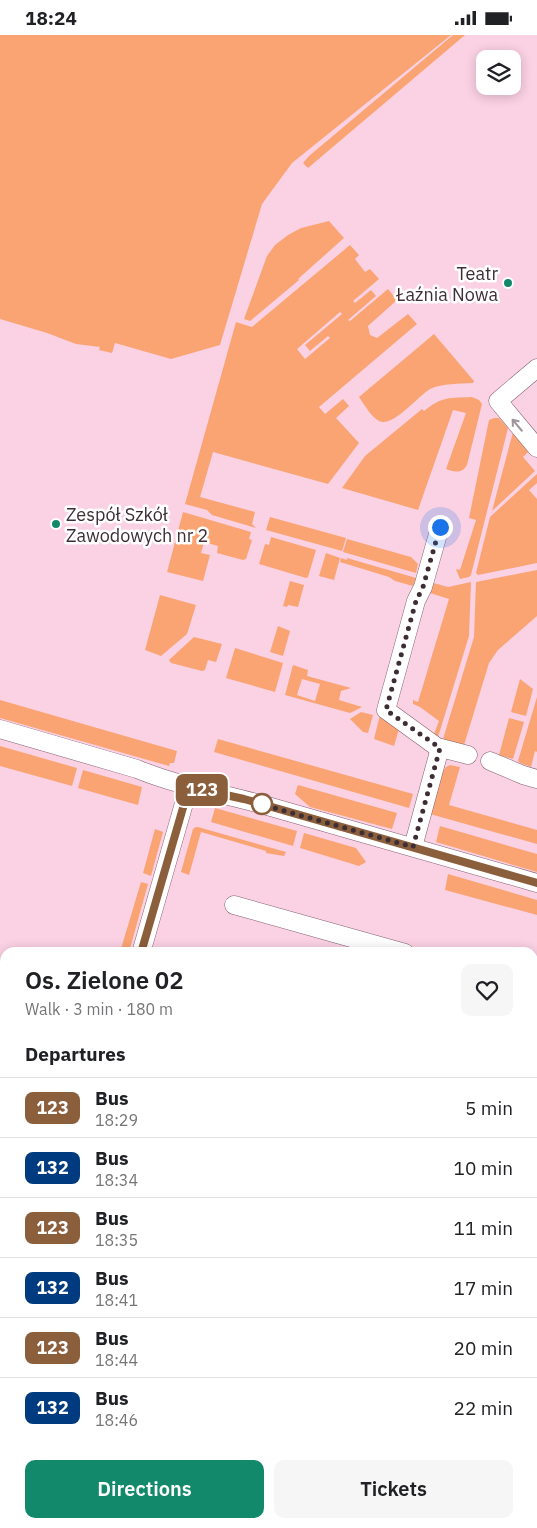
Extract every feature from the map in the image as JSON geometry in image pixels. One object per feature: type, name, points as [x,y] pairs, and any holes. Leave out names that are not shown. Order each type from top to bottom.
[{"type":"street","points":[[537,367],[498,401],[537,448]]},
{"type":"street","points":[[440,527],[423,587],[416,601],[386,710],[440,748],[468,755]]},
{"type":"street","points":[[0,729],[137,769],[189,787],[244,799],[537,883]]},
{"type":"street","points":[[413,847],[440,748]]},
{"type":"street","points":[[490,761],[537,779]]},
{"type":"street","points":[[143,947],[189,787]]},
{"type":"street","points":[[234,905],[373,947]]},
{"type":"shaded area","points":[[0,35],[451,35],[292,163],[262,204],[220,345],[171,359],[115,343],[112,353],[99,350],[100,347],[76,344],[0,319]]},
{"type":"shaded area","points":[[453,35],[465,35],[308,168],[303,163],[309,156]]},
{"type":"shaded area","points":[[329,221],[344,238],[299,280],[250,321],[244,319],[267,256],[275,245],[301,228]]},
{"type":"shaded area","points":[[350,245],[359,255],[355,259],[365,272],[370,269],[379,279],[353,301],[355,303],[371,290],[376,296],[348,320],[350,321],[388,289],[397,300],[368,326],[370,335],[377,338],[408,314],[417,324],[319,407],[325,414],[343,399],[349,406],[336,418],[359,443],[328,484],[213,452],[200,497],[255,512],[252,524],[256,528],[212,515],[207,510],[185,504],[236,322],[252,327]],"holes":[[[340,312],[342,314],[305,345],[310,351],[328,336],[330,338],[305,359],[297,349]]]},
{"type":"shaded area","points":[[434,334],[474,381],[473,383],[451,384],[430,389],[391,420],[379,421],[373,417],[359,397]]},
{"type":"shaded area","points":[[472,397],[479,400],[482,404],[467,465],[460,471],[446,469],[466,413],[453,410],[418,510],[342,488],[365,456],[422,409],[424,411],[441,400]]},
{"type":"shaded area","points":[[499,418],[508,428],[471,575],[460,579],[456,569],[460,570],[476,520],[469,518],[489,420]]},
{"type":"shaded area","points":[[513,432],[529,451],[523,457],[535,471],[492,511]]},
{"type":"shaded area","points":[[537,474],[537,483],[529,490],[537,499],[537,563],[478,575],[476,573],[490,517]]},
{"type":"shaded area","points":[[183,512],[251,532],[249,539],[252,540],[246,559],[243,560],[217,553],[218,546],[204,542],[201,553],[210,555],[203,581],[167,572]]},
{"type":"shaded area","points":[[270,517],[346,538],[342,551],[266,530]]},
{"type":"shaded area","points":[[271,537],[316,550],[308,577],[259,564],[265,544],[269,545]]},
{"type":"shaded area","points":[[347,539],[411,557],[418,564],[416,573],[343,552]]},
{"type":"shaded area","points":[[326,553],[340,558],[334,580],[319,576]]},
{"type":"shaded area","points":[[341,558],[347,560],[347,558],[416,578],[413,586],[340,562]]},
{"type":"shaded area","points":[[537,570],[537,616],[498,650],[489,663],[464,745],[443,739],[474,637],[476,582]]},
{"type":"shaded area","points":[[290,581],[304,585],[298,607],[283,606]]},
{"type":"shaded area","points":[[430,582],[448,587],[471,582],[469,636],[438,737],[434,734],[439,721],[413,704],[413,700],[418,702],[449,599],[430,593]]},
{"type":"shaded area","points":[[160,595],[196,605],[187,634],[161,656],[145,650]]},
{"type":"shaded area","points":[[278,626],[290,631],[283,656],[270,652]]},
{"type":"shaded area","points":[[194,637],[222,644],[216,662],[208,660],[205,670],[202,671],[171,663],[169,660]]},
{"type":"shaded area","points":[[235,648],[283,663],[275,692],[226,678]]},
{"type":"shaded area","points":[[293,665],[308,670],[307,676],[351,688],[341,691],[339,700],[362,707],[350,713],[285,695]],"holes":[[[302,679],[320,684],[315,701],[297,695]]]},
{"type":"shaded area","points":[[520,679],[533,689],[526,716],[511,712]]},
{"type":"shaded area","points":[[537,697],[537,752],[535,751],[531,767],[518,761]]},
{"type":"shaded area","points":[[0,700],[177,751],[174,763],[170,763],[169,766],[0,718]]},
{"type":"shaded area","points":[[361,712],[373,715],[368,733],[363,732],[350,719]]},
{"type":"shaded area","points":[[380,715],[399,729],[394,746],[374,739]]},
{"type":"shaded area","points":[[509,718],[524,722],[513,759],[499,755]]},
{"type":"shaded area","points":[[218,739],[413,794],[409,808],[214,752]]},
{"type":"shaded area","points":[[0,746],[77,768],[72,786],[0,766]]},
{"type":"shaded area","points":[[450,765],[460,767],[449,805],[537,830],[537,844],[430,814],[442,773]]},
{"type":"shaded area","points":[[83,770],[142,787],[138,805],[78,788]]},
{"type":"shaded area","points":[[298,785],[397,813],[392,829],[310,807],[295,794]]},
{"type":"shaded area","points":[[215,808],[297,831],[293,846],[211,822]]},
{"type":"shaded area","points":[[440,826],[537,854],[537,872],[436,842]]},
{"type":"shaded area","points":[[196,827],[286,852],[284,856],[266,853],[266,851],[201,832],[189,875],[181,872],[193,829]]},
{"type":"shaded area","points":[[155,829],[163,832],[151,876],[143,873]]},
{"type":"shaded area","points":[[304,833],[356,848],[366,862],[359,866],[300,848]]},
{"type":"shaded area","points":[[448,874],[537,900],[537,915],[445,890]]},
{"type":"shaded area","points":[[141,882],[148,884],[130,947],[122,947]]},
{"type":"bus line","name":"123","points":[[143,947],[189,787],[244,799],[537,883]]},
{"type":"place","name":"Teatr Łaźnia Nowa","points":[[508,283]]},
{"type":"place","name":"Zespół Szkół Zawodowych nr 2","points":[[56,524]]},
{"type":"route","points":[[262,804],[260,804],[413,847],[420,815],[440,748],[386,710],[416,601],[423,587],[440,527]]}]
